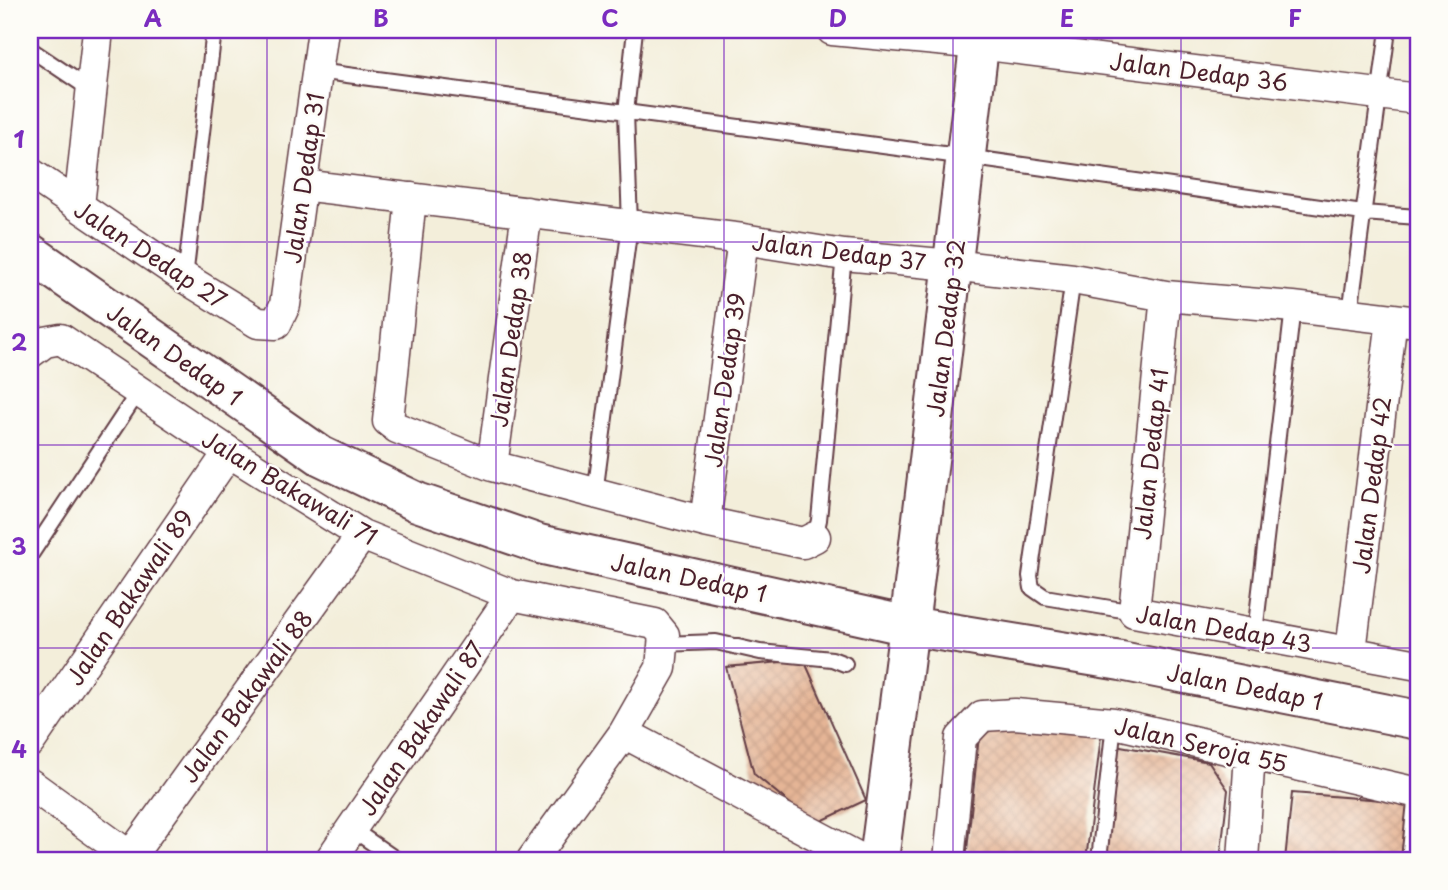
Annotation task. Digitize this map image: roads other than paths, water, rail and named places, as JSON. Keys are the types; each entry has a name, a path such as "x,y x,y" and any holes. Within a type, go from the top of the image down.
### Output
{"main road":[{"name":"Jalan Dedap 32","path":"879,860 980,37"},
{"name":"Jalan Dedap 1","path":"30,253 321,456 417,502 538,544 909,626 1121,661 1418,720"}],"street":[{"path":"79,206 98,30"},
{"name":"Jalan Dedap 31","path":"276,324 285,305 323,30"},
{"name":"Jalan Dedap 36","path":"832,30 980,37 1418,99"},
{"name":"Jalan Dedap 27","path":"30,173 185,278 258,323 276,324"},
{"name":"Jalan Dedap 37","path":"302,185 743,239 844,255 1073,279 1166,296 1405,320"},
{"path":"411,198 388,421 397,428 492,466 595,494 803,544 815,537"},
{"name":"Jalan Dedap 38","path":"492,466 527,212"},
{"name":"Jalan Dedap 39","path":"705,522 743,239"},
{"name":"Jalan Dedap 41","path":"1134,612 1166,296"},
{"name":"Jalan Dedap 42","path":"1351,651 1405,320"},
{"name":"Jalan Bakawali 71","path":"30,353 45,342 61,339 229,452 362,535 512,595 655,624 664,635 662,656"},
{"name":"Jalan Bakawali 89","path":"30,742 229,452"},
{"name":"Jalan Bakawali 88","path":"132,859 362,535"},
{"name":"Jalan Bakawali 87","path":"330,860 512,595"},
{"name":"Jalan Dedap 43","path":"1134,612 1255,632 1418,665"},
{"path":"544,856 624,733 662,656"},
{"name":"Jalan Seroja 55","path":"948,860 961,738 982,716 1015,714 1114,723 1417,792"},
{"path":"624,733 829,853 863,860"},
{"path":"1242,860 1250,754"},
{"path":"30,784 132,859"}],"lane":[{"path":"185,278 214,30"},
{"path":"595,494 630,225 626,112 635,30"},
{"path":"1350,313 1388,30"},
{"path":"30,49 91,90"},
{"path":"317,71 1363,213 1418,217"},
{"path":"815,537 820,520 844,255"},
{"name":"Jalan Dedap 43","path":"1073,279 1030,576 1032,588 1045,597 1134,612"},
{"path":"1255,632 1293,307"},
{"path":"30,556 139,391"},
{"path":"662,656 716,642 760,652 832,659 845,664"},
{"path":"1099,860 1114,723"},
{"path":"1409,860 1417,792"},
{"path":"352,829 397,860"}]}
